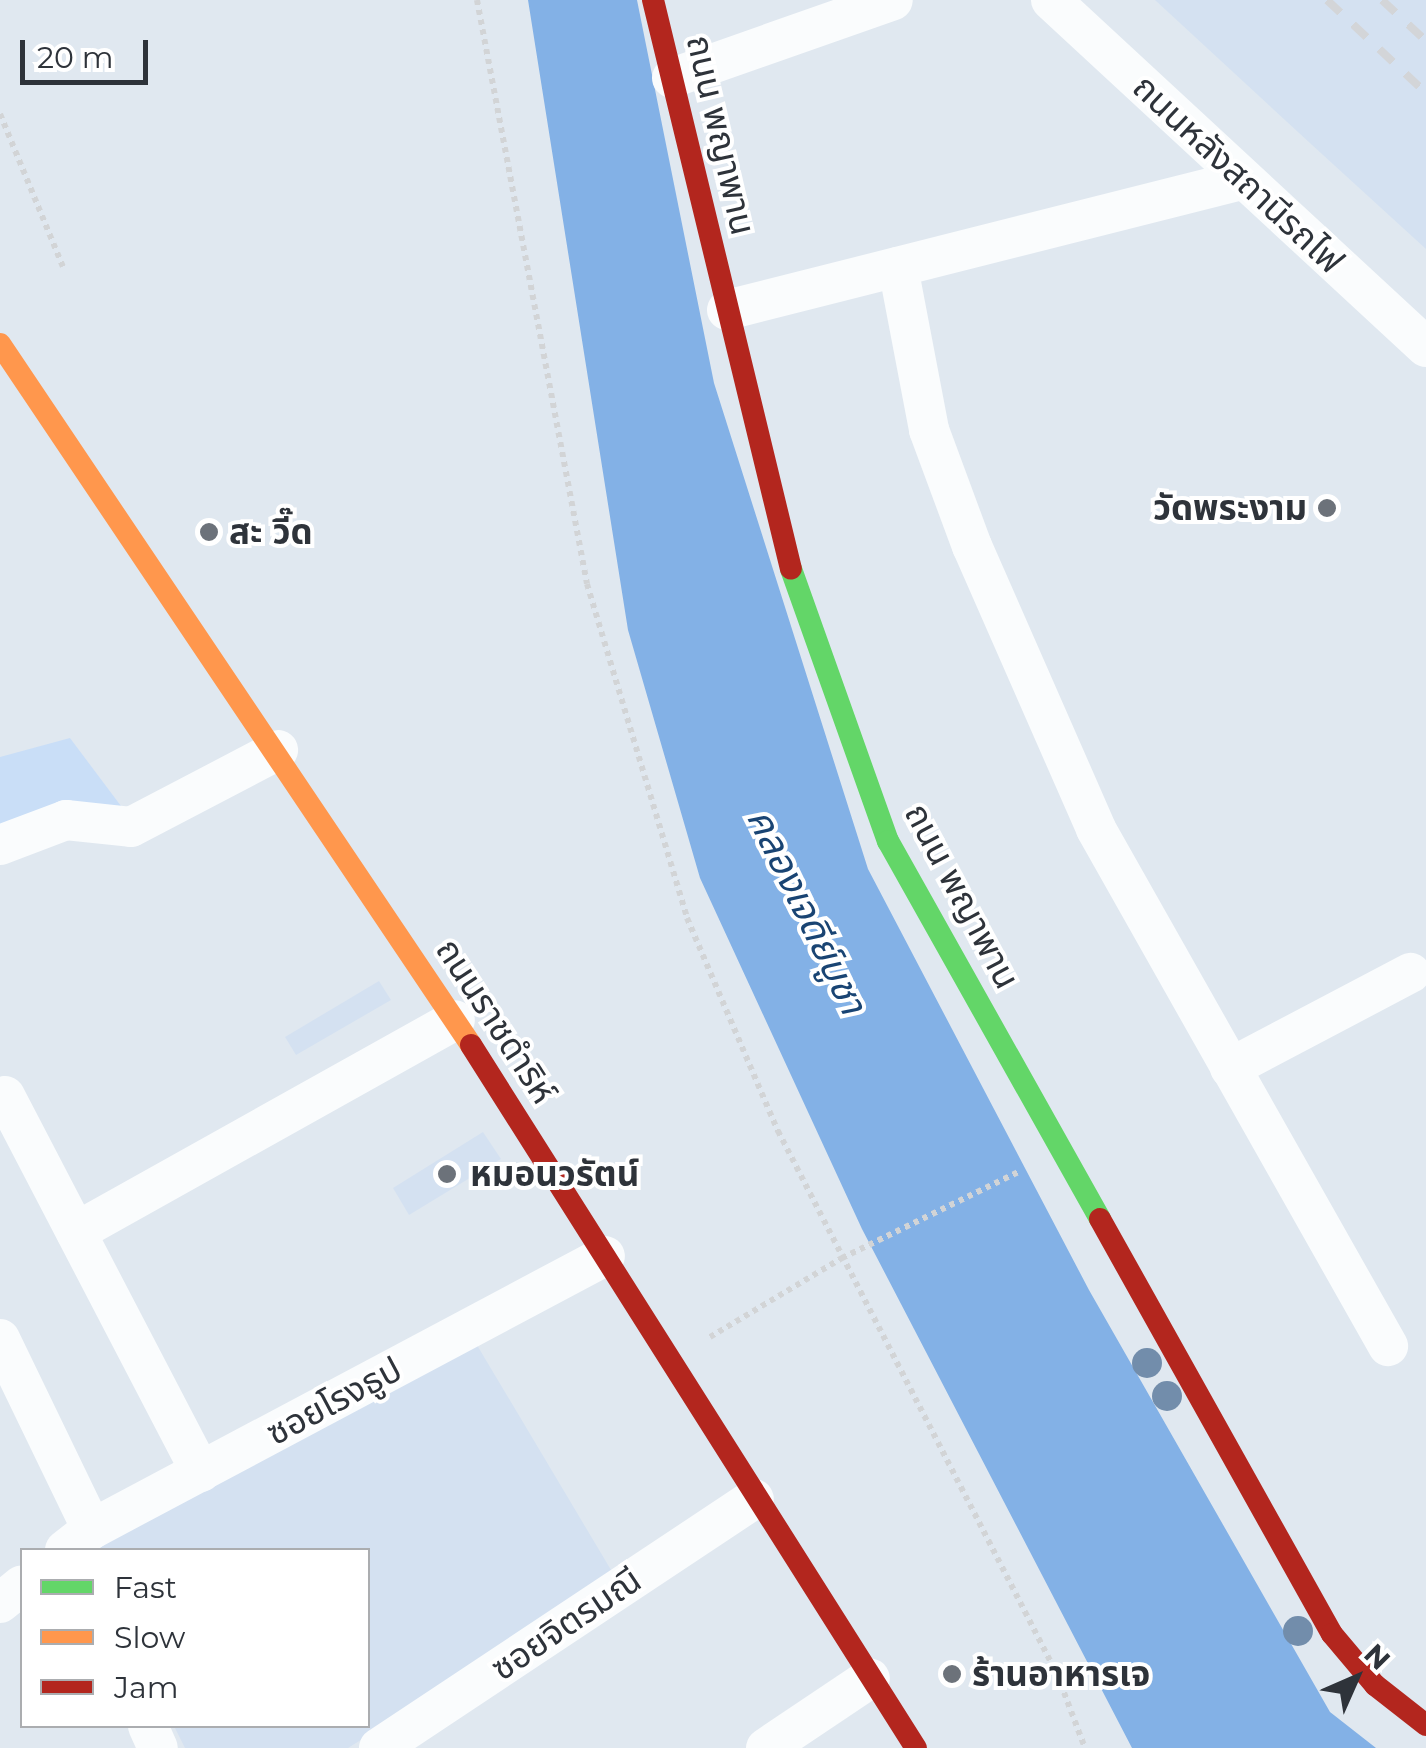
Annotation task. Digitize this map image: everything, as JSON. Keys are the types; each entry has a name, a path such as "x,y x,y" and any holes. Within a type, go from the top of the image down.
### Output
{"street":[{"name":"ถนน พญาพาน","path":"653,0 796,588 888,841 1332,1634 1375,1685 1426,1725"},
{"path":"672,78 893,0"},
{"name":"ถนนหลังสถานีรถไฟ","path":"1052,0 1241,180 1426,347"},
{"path":"727,310 1241,180"},
{"path":"898,267 929,430 972,546 1096,829 1388,1346"},
{"name":"ถนนราชดำริห์","path":"0,344 278,750 455,1020 754,1500 916,1748"},
{"path":"0,845 66,820 131,827 278,750"},
{"path":"1230,1068 1410,973"},
{"path":"76,1232 455,1020"},
{"path":"5,1096 201,1472"},
{"name":"ซอยโรงธูป","path":"76,1544 201,1472 605,1256"},
{"path":"0,1339 76,1544"},
{"name":"ซอยจิตรมณี","path":"379,1748 754,1500"},
{"path":"0,1604 20,1587"},
{"path":"766,1748 870,1678"}],"path":[{"path":"478,0 586,584 633,754 687,918 778,1131 1056,1674 1084,1748"},
{"path":"0,114 63,268"},
{"path":"670,1362 842,1258 1028,1167"}],"shaded area":[{"path":"1155,0 1426,0 1426,249 1311,144"},
{"path":"70,738 127,814 0,833 0,757"},
{"path":"379,981 391,1000 296,1055 285,1037"},
{"name":"หมอนวรัตน์","path":"483,1132 501,1159 409,1215 393,1188"},
{"path":"468,1330 617,1580 348,1748 185,1748 175,1728 370,1728 370,1548 100,1548 92,1529"}],"water":[{"name":"คลองเจดีย์บูชา","path":"528,0 637,0 714,383 868,869 1089,1290 1330,1712 1376,1748 1132,1748 862,1229 700,878 628,630"}],"railway":[{"path":"1327,0 1426,93"},
{"path":"1382,0 1426,41"}],"traffic: fast":[{"path":"791,569 888,841 1100,1219"}],"traffic: slow":[{"path":"0,344 471,1045"}],"traffic: jam":[{"path":"653,0 791,569"},
{"path":"471,1045 916,1748"},
{"path":"1100,1219 1332,1634 1375,1685 1426,1725"}],"place":[{"name":"วัดพระงาม","path":"1327,508"},
{"name":"สะ วี๊ด","path":"209,532"},
{"name":"หมอนวรัตน์","path":"447,1174"},
{"name":"ร้านอาหารเจ","path":"952,1674"}]}
